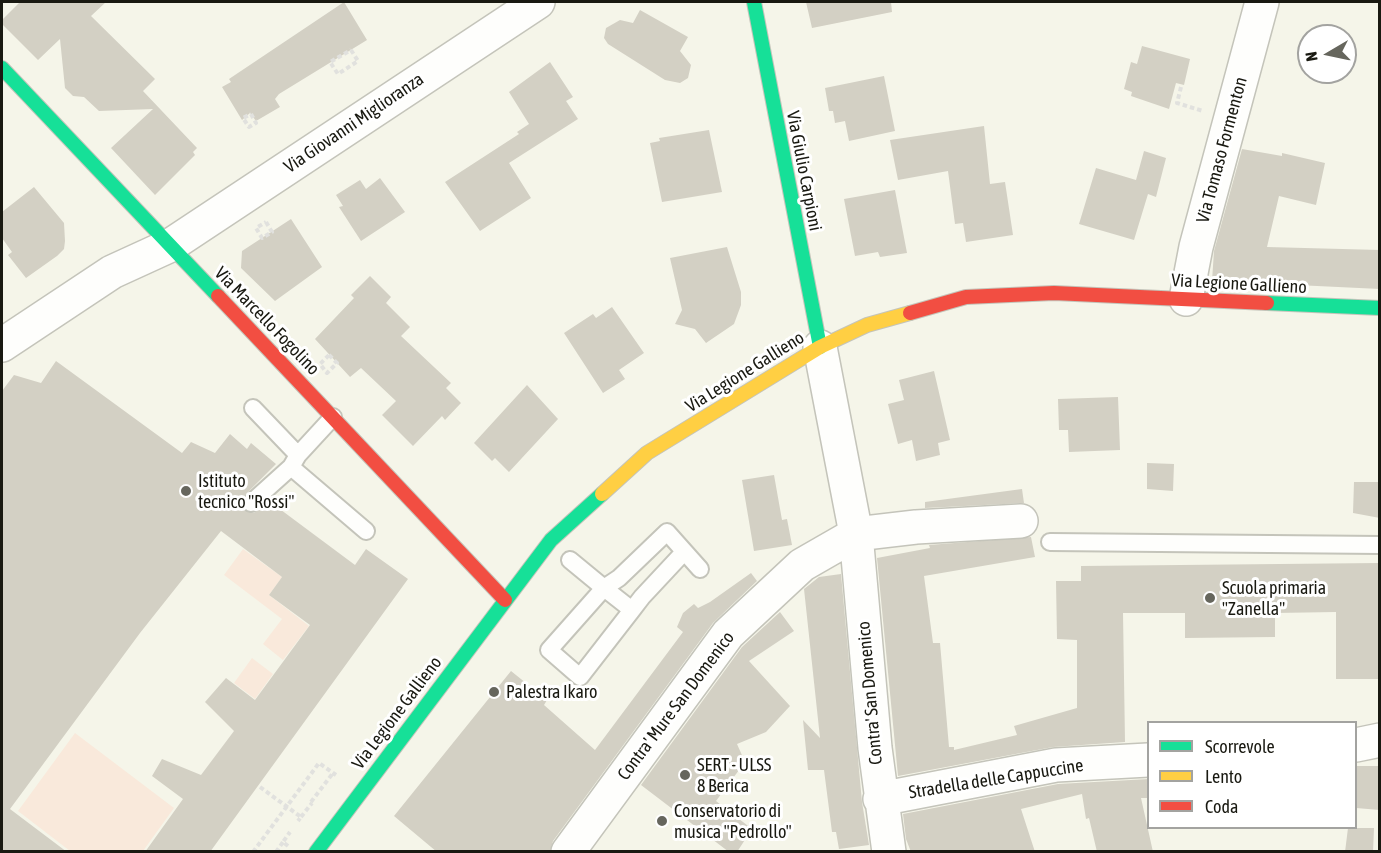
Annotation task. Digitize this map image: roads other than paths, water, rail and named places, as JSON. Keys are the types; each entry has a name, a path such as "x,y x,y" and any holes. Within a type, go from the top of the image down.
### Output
{"main road":[{"name":"Via Giulio Carpioni","path":"754,2 820,347"},
{"name":"Via Marcello Fogolino","path":"2,68 505,600"},
{"name":"Via Legione Gallieno","path":"316,852 551,540 647,453 820,347 867,325 966,297 1054,293 1380,309"}],"street":[{"name":"Via Giovanni Miglioranza","path":"2,345 112,272 171,245 538,2"},
{"name":"Via Tomaso Formenton","path":"1186,299 1196,248 1262,2"},
{"name":"Contra' San Domenico","path":"820,347 856,534 880,799 889,852"},
{"path":"856,534 916,527 1022,522"},
{"name":"Contra' Mure San Domenico","path":"568,852 728,634 802,566 856,534"},
{"path":"1357,745 1380,740"},
{"name":"Stradella delle Cappuccine","path":"880,799 1056,765 1147,760"}],"lane":[{"path":"253,408 294,460 366,531"},
{"path":"251,503 333,417"},
{"path":"684,552 669,566 632,610 580,678 549,650 604,588 620,578 667,532 700,569"},
{"path":"1050,542 1380,545"},
{"path":"570,560 632,610"}],"place":[{"name":"Istituto tecnico \"Rossi\"","path":"186,491"},
{"name":"Scuola primaria \"Zanella\"","path":"1210,598"},
{"name":"Palestra Ikaro","path":"494,692"},
{"name":"SERT - ULSS 8 Berica","path":"685,775"},
{"name":"Conservatorio di musica \"Pedrollo\"","path":"662,821"}]}
